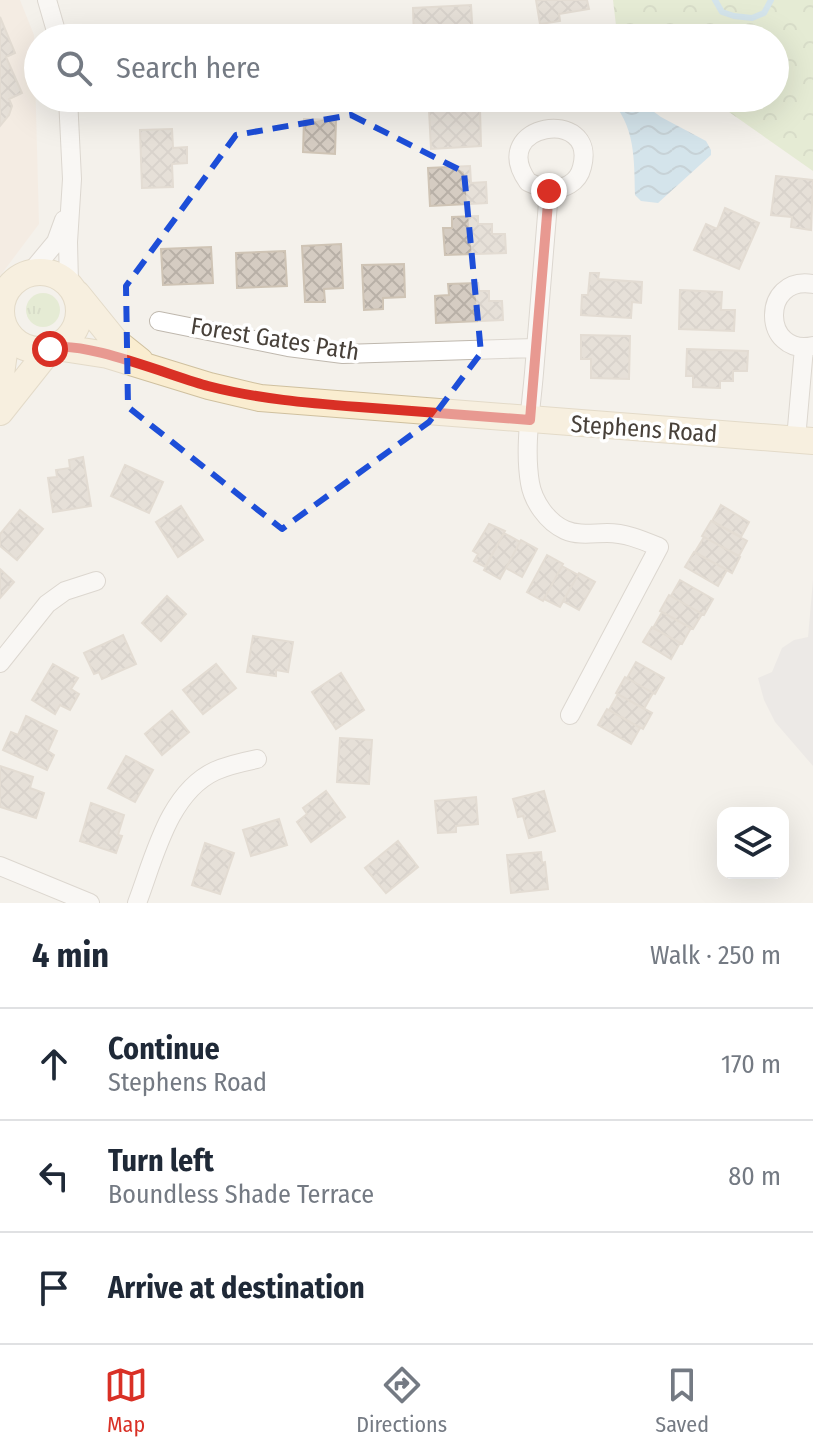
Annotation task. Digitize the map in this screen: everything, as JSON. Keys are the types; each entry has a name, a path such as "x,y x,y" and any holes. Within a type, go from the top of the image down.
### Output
{"street":[{"path":"47,0 54,24"},
{"path":"0,412 53,348 63,343 74,331 79,317 79,305 72,287 69,112"},
{"path":"549,191 530,420 530,486 537,504 565,530 588,535 609,533 636,537 659,547 570,715"},
{"path":"0,381 3,296 18,271 56,242 70,202"},
{"path":"18,271 45,271 58,275 72,287"},
{"path":"804,440 808,347 789,343 779,335 773,322 773,310 779,296 787,288 796,284 813,284"},
{"name":"Stephens Road","path":"72,287 115,341 144,365"},
{"path":"2,316 13,340 27,348 53,348"},
{"name":"Forest Gates Path","path":"159,321 288,347 343,354 536,348"},
{"name":"Stephens Road","path":"53,348 75,348 260,398 804,440"},
{"path":"0,663 47,604 65,591 96,581"},
{"path":"137,903 167,825 180,801 212,772 257,759"},
{"path":"0,866 90,903"}],"highlighted area":[{"path":"351,115 464,172 481,353 429,422 282,529 128,407 126,286 236,135"}],"shaded area":[{"path":"0,0 20,0 30,24 24,24 24,112 36,112 39,224 0,276"},
{"path":"813,580 813,766 775,722 758,678 772,672 782,648 794,640 808,637"}],"green space":[{"path":"613,0 813,0 813,171 729,112 789,112 789,24 616,24"},
{"path":"43,293 55,298 60,310 55,322 43,327 31,322 26,310 31,298"}],"water":[{"path":"620,112 654,112 706,141 711,155 658,203 641,201 635,195 632,143"}],"building":[{"path":"536,0 587,0 589,9 559,14 560,21 540,24"},
{"path":"471,5 472,24 414,24 413,8"},
{"path":"0,17 15,53 6,57 22,93 9,99 12,106 9,115 0,126"},
{"path":"429,112 480,112 481,146 431,149"},
{"path":"304,119 336,120 335,154 303,152"},
{"path":"172,129 173,148 187,147 187,163 172,164 173,187 142,188 140,130"},
{"path":"470,166 471,183 486,182 487,203 430,206 428,168"},
{"path":"776,176 813,180 811,230 791,227 792,217 771,215"},
{"path":"725,208 759,223 739,269 694,250 706,224 717,229"},
{"path":"478,216 478,224 492,224 492,234 505,234 506,253 445,255 443,228 452,228 452,217"},
{"path":"341,244 343,288 324,289 325,302 305,302 302,246"},
{"path":"211,247 213,283 163,285 161,249"},
{"path":"285,251 287,286 237,288 236,253"},
{"path":"404,264 405,297 383,298 383,309 364,310 362,265"},
{"path":"590,273 599,273 598,279 642,282 641,303 632,302 631,318 581,315 582,295 588,295"},
{"path":"478,283 479,291 489,291 489,301 502,301 503,320 436,323 435,296 449,295 448,284"},
{"path":"680,290 722,292 721,310 735,310 734,331 679,329"},
{"path":"581,335 630,336 629,379 591,378 591,359 581,359"},
{"path":"687,349 748,351 747,371 733,371 733,381 720,381 720,388 693,387 693,376 686,376"},
{"path":"83,457 91,506 53,512 48,478 57,477 56,470 70,468 69,460"},
{"path":"125,465 163,482 149,513 111,496"},
{"path":"721,505 749,522 741,537 712,521"},
{"path":"181,506 203,540 178,557 156,522"},
{"path":"20,510 43,529 17,560 0,546 0,534"},
{"path":"711,521 747,541 739,556 702,536"},
{"path":"489,524 505,531 485,567 474,561 478,554 473,551"},
{"path":"504,533 520,542 500,579 484,570"},
{"path":"704,537 740,557 732,573 695,552"},
{"path":"521,540 537,549 522,577 506,568"},
{"path":"694,552 727,570 718,586 685,567"},
{"path":"547,555 563,564 543,601 527,592"},
{"path":"562,566 578,575 560,607 544,599"},
{"path":"0,569 14,582 0,598"},
{"path":"579,573 595,582 579,610 563,601"},
{"path":"680,580 713,599 704,615 671,596"},
{"path":"669,595 702,614 693,629 660,611"},
{"path":"167,596 186,614 161,641 142,623"},
{"path":"662,612 691,628 682,644 653,628"},
{"path":"652,627 680,643 671,659 643,642"},
{"path":"123,635 136,664 102,679 99,672 94,674 84,653"},
{"path":"253,636 293,642 288,672 276,670 276,676 247,672"},
{"path":"636,662 664,678 655,694 627,678"},
{"path":"53,664 78,678 71,689 79,694 70,710 60,705 55,714 32,700"},
{"path":"216,664 236,688 203,714 183,690"},
{"path":"341,673 364,710 336,729 312,692"},
{"path":"625,677 653,693 644,709 616,693"},
{"path":"618,694 652,713 643,729 609,710"},
{"path":"607,709 640,728 631,744 598,725"},
{"path":"172,711 189,732 162,755 145,734"},
{"path":"26,716 57,731 48,751 54,755 47,770 3,750 11,732 18,735"},
{"path":"340,738 372,740 369,784 337,782"},
{"path":"126,756 153,770 135,802 108,788"},
{"path":"0,766 33,777 30,788 44,793 36,818 0,807"},
{"path":"326,791 345,817 311,842 297,822 307,814 303,808"},
{"path":"544,791 555,831 529,838 523,816 518,817 513,799"},
{"path":"476,797 478,824 456,826 456,832 438,833 435,801"},
{"path":"91,803 124,815 116,853 80,841"},
{"path":"279,819 287,845 251,856 243,830"},
{"path":"398,841 418,867 386,893 365,868"},
{"path":"205,843 234,853 220,894 192,885"},
{"path":"541,852 548,889 511,893 507,855"}],"waterway":[{"path":"715,0 722,12 752,18 764,13 771,0"}],"route":[{"path":"50,349 75,348 108,355 260,398 530,420 549,191"}]}
